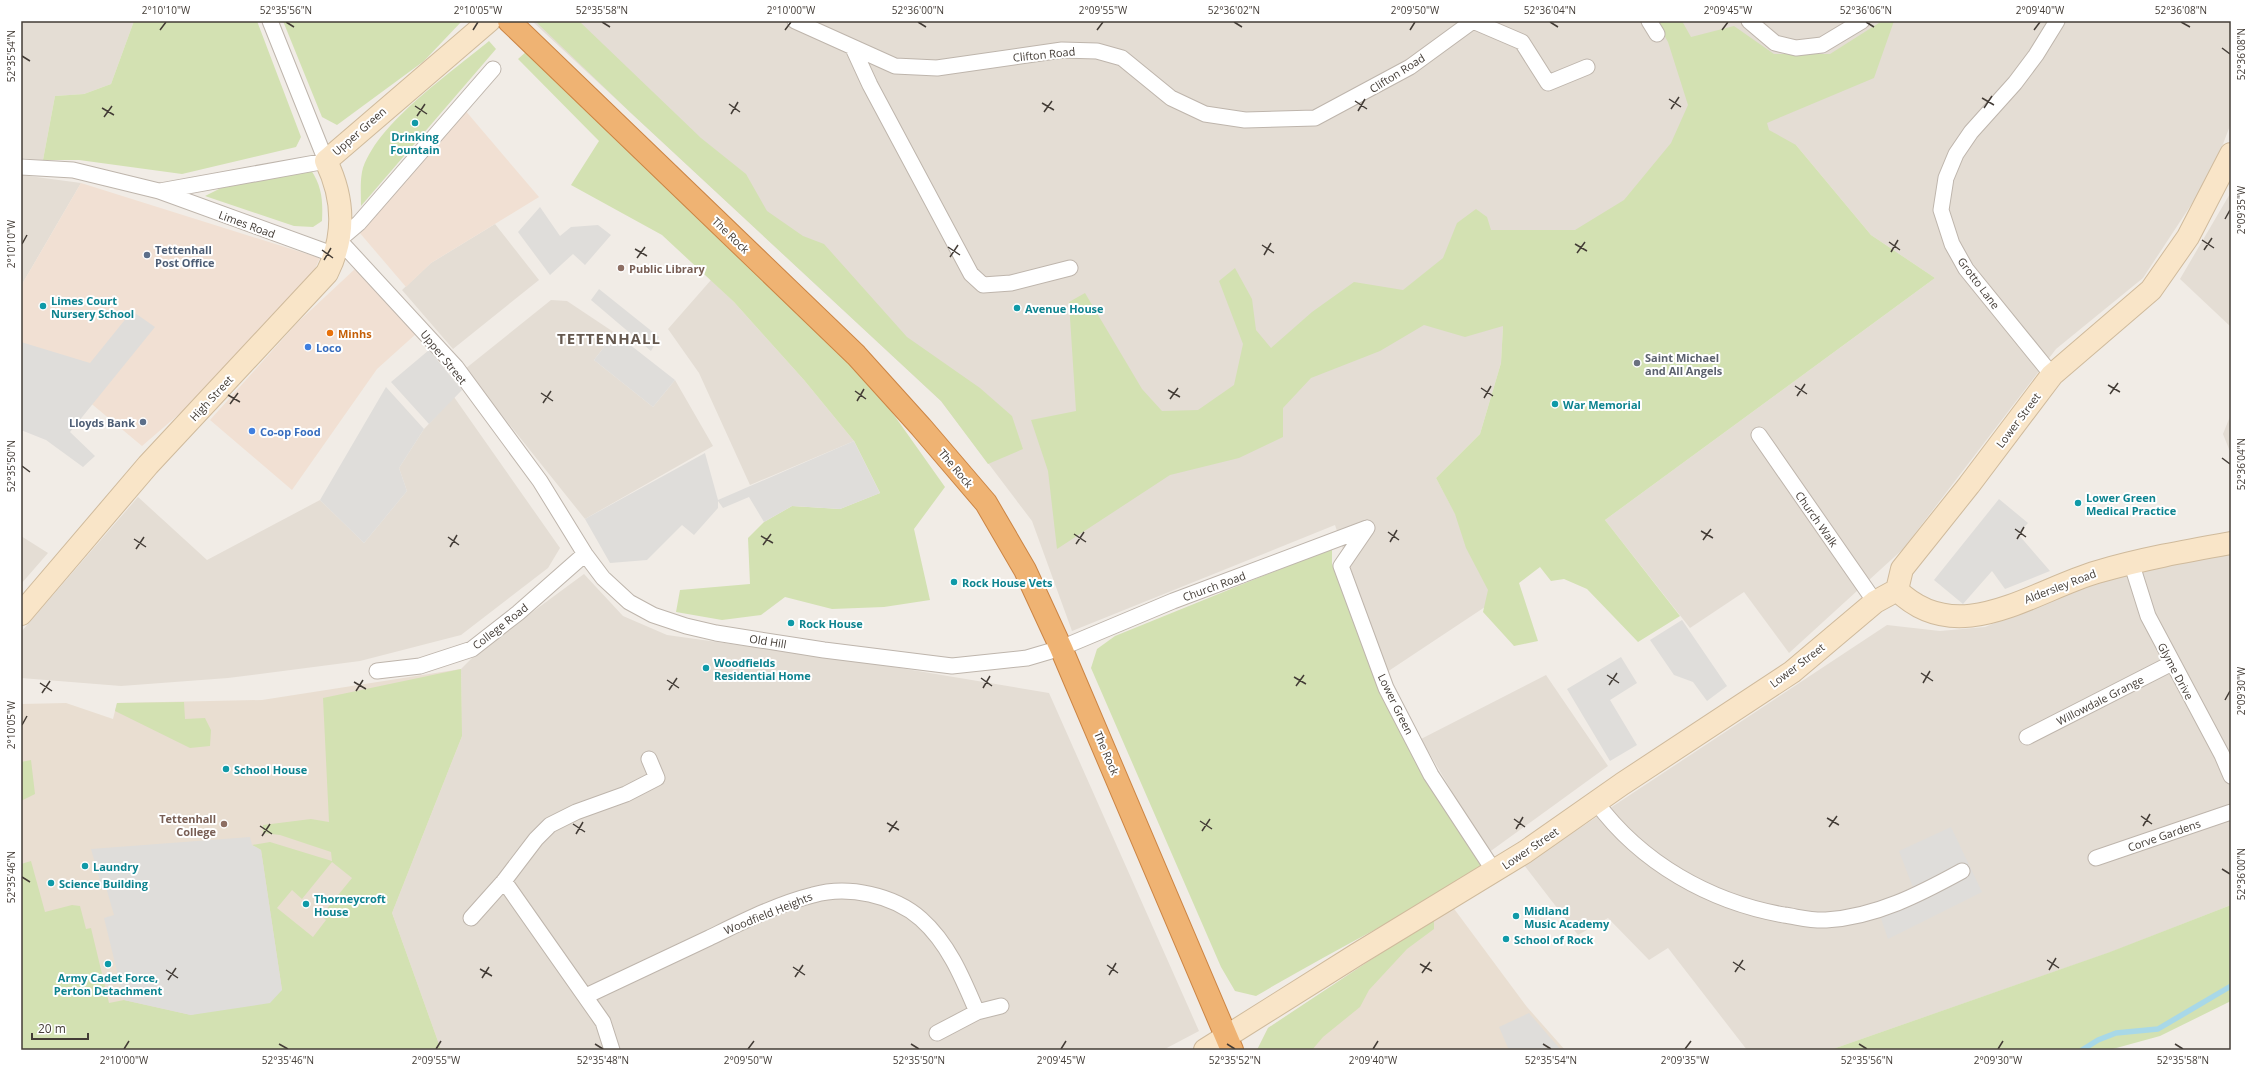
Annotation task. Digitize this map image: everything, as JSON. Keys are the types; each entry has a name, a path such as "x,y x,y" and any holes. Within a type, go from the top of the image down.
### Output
{"highway":[{"name":"The Rock","path":"509,21 825,324 921,426 986,503 1025,570 1061,648 1229,1043"}],"street":[{"name":"Upper Green","path":"270,21 326,161 489,21"},
{"name":"Clifton Road","path":"795,21 895,66 937,68 1062,50 1097,51 1122,58 1172,98 1205,114 1245,120 1315,118 1410,67 1473,21"},
{"path":"1473,21 1522,42 1548,83 1586,67"},
{"path":"1649,21 1657,34"},
{"path":"1749,21 1775,43 1796,48 1822,46 1862,21"},
{"name":"Grotto Lane","path":"2052,375 1966,269 1952,244 1941,210 1946,178 1956,154 1971,132 2023,72 2057,21"},
{"path":"853,48 870,85 971,274 983,285 1011,283 1070,268"},
{"path":"337,247 359,224 493,69"},
{"name":"Lower Street","path":"1205,1050 1229,1043 1356,955 1494,871 1792,672 1875,602 1897,590 1902,569 1969,485 2052,375 2151,290 2188,236 2231,154"},
{"name":"Limes Road","path":"159,192 326,161"},
{"name":"High Street","path":"21,614 148,465 327,273 337,247 339,198 335,181 326,161"},
{"name":"Limes Road","path":"21,167 73,170 159,192 337,247"},
{"name":"Upper Street","path":"337,247 456,367 540,481"},
{"name":"Church Walk","path":"1759,435 1875,602"},
{"name":"Old Hill","path":"540,481 585,554 603,578 629,602 653,615 686,626 716,633 824,650 952,666 1027,658 1061,648"},
{"name":"Church Road","path":"1061,648 1173,600 1368,528"},
{"name":"Lower Green","path":"1368,528 1341,566 1386,688 1431,775 1494,871"},
{"name":"Aldersley Road","path":"1897,590 1910,604 1925,611 1948,617 1972,616 2001,609 2085,575 2131,562 2231,543"},
{"name":"College Road","path":"377,672 420,666 472,649 518,613 585,554"},
{"name":"Glyme Drive","path":"2131,562 2148,616 2222,755 2231,776"},
{"name":"Willowdale Grange","path":"2028,737 2172,663"},
{"path":"471,918 504,881 536,839 550,826 576,812 626,794 657,778 649,759"},
{"path":"1596,802 1608,818 1626,836 1670,872 1724,900 1773,913 1826,920 1874,912 1914,897 1962,871"},
{"name":"Corve Gardens","path":"2096,858 2231,812"},
{"path":"504,881 603,1022 612,1050"},
{"name":"Woodfield Heights","path":"586,996 746,920 813,894 850,891 875,895 902,907 921,919 940,940 960,972 977,1012"},
{"path":"937,1033 977,1012 1001,1006"}],"shaded area":[{"path":"21,21 134,21 111,84 84,94 55,96 43,160 21,158"},
{"path":"532,21 2231,21 2231,123 2212,173 2143,278 2056,349 1903,549 1789,653 1744,592 1690,628 1605,520 1935,278 1871,235 1796,145 1503,326 1501,363 1480,434 1436,478 1500,597 1384,674 1335,525 1072,631 1032,521 941,401"},
{"path":"464,109 539,197 431,263 406,287 359,232"},
{"path":"21,175 81,183 21,286"},
{"path":"81,183 320,258 312,275 193,402 142,446 75,390 21,351 21,286"},
{"path":"2231,192 2231,327 2180,279"},
{"path":"540,207 560,236 571,227 598,225 611,235 585,265 573,254 550,275 518,232"},
{"path":"495,224 539,280 453,349 402,290 431,263"},
{"path":"356,268 417,333 377,369 292,490 210,420 297,323"},
{"path":"711,280 734,302 804,380 854,441 750,485 699,373 668,329"},
{"path":"599,289 659,337 651,351 591,300"},
{"path":"551,300 567,301 615,333 594,360 653,407 675,380 713,446 585,519 465,369"},
{"path":"132,311 155,327 70,432 95,456 83,467 46,440 21,430 21,342 90,363"},
{"path":"615,333 675,380 653,407 594,360"},
{"path":"429,350 462,390 429,424 391,382"},
{"path":"386,387 424,429 399,468 407,491 364,543 320,500"},
{"path":"454,397 560,548 548,568 461,635 360,661 228,678 121,686 21,678 21,632 138,497 207,560 320,500 364,543 407,491 399,468 424,429"},
{"path":"2231,414 2231,454 2223,434"},
{"path":"854,441 880,493 840,509 792,506 764,522 749,497 723,508 718,501 718,508 694,535 682,525 647,560 610,563 585,519 705,453 718,500"},
{"path":"1999,499 2028,523 2018,534 2050,571 2005,589 1992,571 1963,604 1934,580"},
{"path":"21,536 48,553 21,584"},
{"path":"2231,552 2231,905 2111,952 1830,1050 1747,1050 1668,948 1649,960 1608,918 1578,935 1524,865 1887,625 1940,631 1985,627 2101,580"},
{"path":"584,574 623,616 667,635 882,665 1049,693 1199,1031 1163,1050 441,1050 392,913 462,736 461,669 478,652"},
{"path":"1682,620 1727,686 1707,701 1693,682 1674,675 1650,640"},
{"path":"1621,657 1637,683 1610,700 1637,745 1610,761 1567,689"},
{"name":"Tettenhall College","path":"461,669 462,736 392,913 441,1050 21,1050 21,704 66,703 113,719 117,703 262,700"},
{"path":"1546,675 1608,766 1488,853 1421,739"},
{"path":"1951,827 1982,892 1888,939 1877,907 1915,893 1899,851"},
{"path":"250,837 252,845 261,850 282,990 270,1003 191,1015 124,1000 104,918 114,915 105,884 101,884 91,849"},
{"path":"1452,906 1527,1007 1565,1050 1257,1050 1268,1028"},
{"path":"1529,1013 1561,1050 1509,1050 1499,1027"}],"green space":[{"path":"134,21 257,21 301,137 296,147 182,174 79,160 43,160 55,96 84,94 111,84"},
{"path":"283,21 462,21 424,61 337,125 322,117"},
{"path":"535,21 579,21 701,138 746,174 767,211 803,236 824,244 907,337 980,388 1012,416 1023,449 988,464 941,401 631,113"},
{"path":"1656,21 1682,21 1691,37 1734,26 1774,54 1830,54 1882,21 1894,21 1874,78 1767,123 1769,130 1796,145 1871,235 1935,278 1605,520 1680,616 1638,642 1587,589 1564,579 1551,581 1540,567 1519,583 1538,641 1514,646 1483,612 1488,590 1466,548 1455,514 1436,478 1480,434 1501,363 1503,326 1465,337 1424,325 1380,351 1311,378 1283,408 1283,437 1239,458 1170,475 1057,549 1048,471 1031,420 1076,411 1069,302 1085,293 1142,389 1162,411 1198,410 1234,385 1243,344 1219,281 1235,268 1252,299 1256,330 1271,348 1312,312 1354,282 1403,290 1443,258 1457,223 1476,209 1487,217 1491,230 1575,230 1624,200 1671,143 1688,105 1668,42"},
{"path":"489,41 496,49 361,206 362,172 369,154 382,136 416,100"},
{"path":"528,50 826,338 884,401 945,487 914,529 930,600 884,607 832,609 785,597 761,615 722,620 676,612 680,590 750,584 748,538 764,522 792,506 840,509 880,493 854,441 804,380 734,302 662,235 571,185 599,141 518,59"},
{"path":"311,170 320,188 322,207 322,221 313,227 294,226 205,196 231,183"},
{"path":"1332,548 1332,564 1384,694 1487,866 1256,996 1235,991 1221,967 1091,668 1097,649 1115,636"},
{"path":"461,669 462,736 392,913 441,1050 21,1050 21,864 31,861 45,912 72,905 80,906 86,929 91,928 109,1003 124,1000 191,1015 282,990 261,850 252,845 270,842 332,861 331,852 280,835 263,833 263,825 311,819 329,822 323,698","holes":["332,862 352,878 321,916 326,920 313,937 277,908 292,890 302,899"]},
{"path":"184,702 185,719 205,718 211,730 210,746 190,748 115,711 117,703"},
{"path":"31,760 35,794 21,801 21,762"},
{"path":"2231,905 2231,1001 2160,1036 2109,1050 1830,1050 2110,952"},
{"path":"1434,918 1434,929 1407,949 1369,990 1360,1007 1323,1037 1312,1050 1257,1050 1268,1028"}],"waterway":[{"path":"2082,1050 2098,1040 2116,1033 2158,1029 2231,986"}],"place":[{"name":"Drinking Fountain","path":"415,123"},
{"name":"Tettenhall Post Office","path":"147,255"},
{"name":"Public Library","path":"621,268"},
{"name":"Limes Court Nursery School","path":"43,306"},
{"name":"Avenue House","path":"1017,308"},
{"name":"Minhs","path":"330,333"},
{"name":"Loco","path":"308,347"},
{"name":"Saint Michael and All Angels","path":"1637,363"},
{"name":"War Memorial","path":"1555,404"},
{"name":"Lloyds Bank","path":"143,422"},
{"name":"Co-op Food","path":"252,431"},
{"name":"Lower Green Medical Practice","path":"2078,503"},
{"name":"Rock House Vets","path":"954,582"},
{"name":"Rock House","path":"791,623"},
{"name":"Woodfields Residential Home","path":"706,668"},
{"name":"School House","path":"226,769"},
{"name":"Tettenhall College","path":"224,824"},
{"name":"Laundry","path":"85,866"},
{"name":"Science Building","path":"51,883"},
{"name":"Thorneycroft House","path":"306,904"},
{"name":"Midland Music Academy","path":"1516,916"},
{"name":"School of Rock","path":"1506,939"},
{"name":"Army Cadet Force, Perton Detachment","path":"108,964"}],"district":[{"name":"TETTENHALL","path":"609,338"}]}
